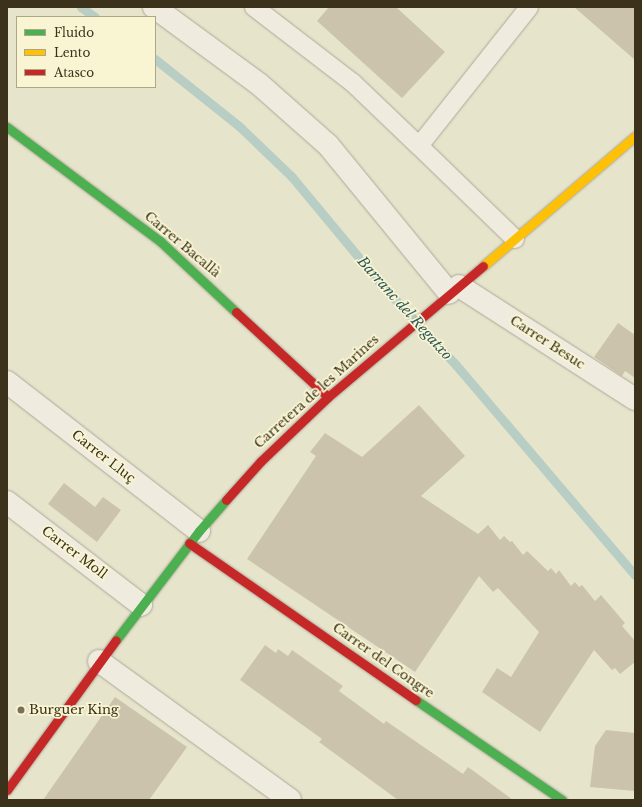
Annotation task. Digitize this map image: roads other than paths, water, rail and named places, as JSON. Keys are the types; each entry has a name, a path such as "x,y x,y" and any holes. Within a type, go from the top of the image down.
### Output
{"main road":[{"name":"Carrer Bacallà","path":"7,127 160,241 328,397"},
{"name":"Carretera de les Marines","path":"7,790 141,605 194,537 261,461 328,397 635,136"},
{"name":"Carrer del Congre","path":"194,537 562,800"}],"street":[{"name":"Carrer Besuc","path":"154,7 259,84 328,145 448,295 635,399"},
{"name":"Carrer Lluç","path":"7,382 194,537"},
{"name":"Carrer Moll","path":"7,502 141,605"},
{"path":"99,661 290,800"}],"lane":[{"path":"254,7 353,83 515,239"},
{"path":"419,146 530,7"}],"waterway":[{"name":"Barranc del Regatxo","path":"81,7 94,16"},
{"name":"Barranc del Regatxo","path":"156,60 239,126 292,177 380,283 456,365 635,575"}],"place":[{"name":"Burguer King","path":"21,710"}]}
